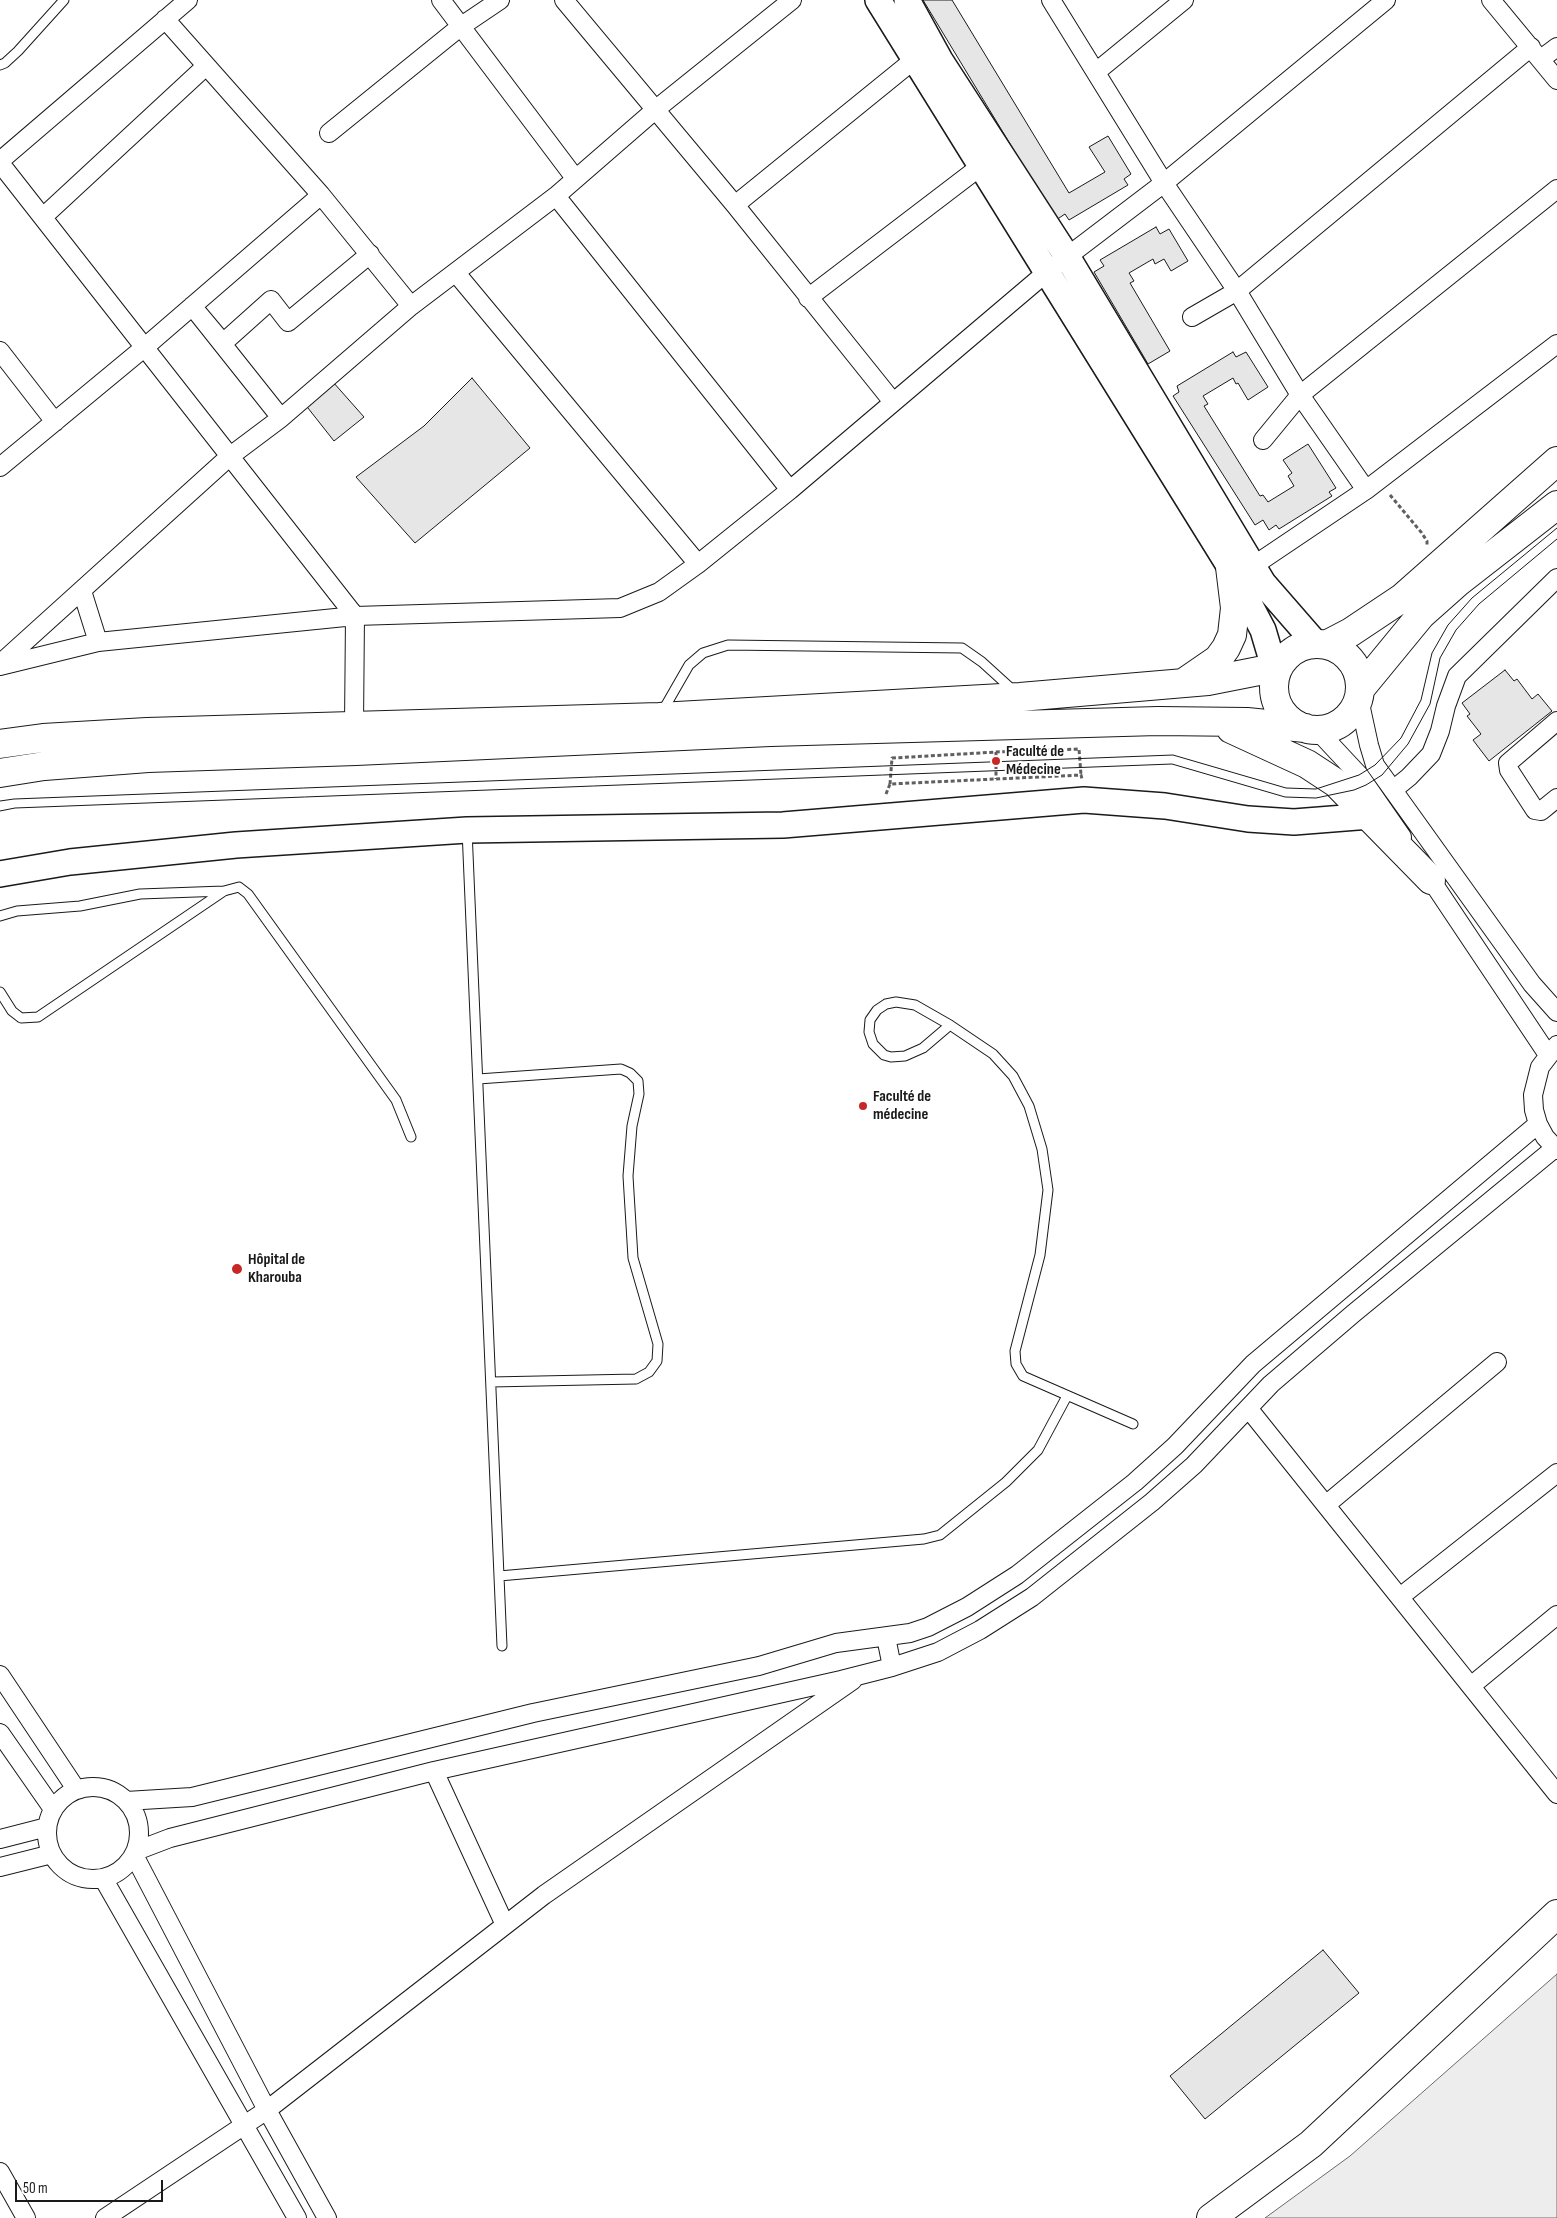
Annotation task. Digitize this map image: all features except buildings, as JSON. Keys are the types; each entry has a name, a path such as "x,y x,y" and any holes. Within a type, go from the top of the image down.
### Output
{"main road":[{"path":"1321,645 1351,632 1402,598 1557,461"},
{"path":"0,773 44,766 148,758 770,732 1140,722 1247,722 1311,729 1339,725 1354,709 1360,693 1421,615 1457,583 1557,505"},
{"path":"1182,683 1218,659 1226,648 1235,622 1241,566"},
{"path":"1311,729 1290,720 1279,706 1275,695 1275,673 1294,651 1304,646 1321,645 1337,648 1350,660 1359,676 1360,693"},
{"path":"0,744 43,738 147,732 660,717 1020,697 1208,681 1275,673"},
{"path":"1213,722 1254,738 1307,764 1336,783 1431,880"},
{"path":"1211,2218 1311,2144 1557,1914"}],"street":[{"path":"188,0 0,162 355,616 354,725"},
{"path":"441,0 575,178"},
{"path":"329,133 460,27 500,0"},
{"path":"564,0 735,205 893,402"},
{"path":"0,665 229,457 281,418 411,306 556,196 655,110 792,0"},
{"path":"878,0 1047,272 1241,566 1321,645"},
{"path":"907,0 940,60 1068,258 1241,566 1268,646 1275,673"},
{"path":"1051,0 1164,183 1237,291 1300,394 1366,490"},
{"path":"1096,72 1184,0"},
{"path":"0,665 98,642 355,616 620,608 660,592 790,490 1047,272 1068,258 1164,183 1386,0"},
{"path":"1491,0 1557,80"},
{"path":"165,19 321,195 411,306"},
{"path":"1192,318 1237,291 1536,53 1557,47"},
{"path":"735,205 915,59"},
{"path":"42,217 206,66"},
{"path":"808,298 981,166"},
{"path":"1263,440 1300,394 1557,189"},
{"path":"0,467 145,347 321,195"},
{"path":"556,196 790,490"},
{"path":"192,306 223,343 271,300 288,322 370,254"},
{"path":"456,273 698,564"},
{"path":"192,306 281,418"},
{"path":"1241,566 1366,490 1557,344"},
{"path":"0,351 55,422"},
{"path":"1393,790 1409,777 1431,754 1457,676 1557,578"},
{"path":"82,591 98,642"},
{"path":"1360,693 1368,745 1375,765 1532,984 1557,1012"},
{"path":"1557,722 1508,763 1509,770 1535,810 1541,811 1557,798"},
{"path":"135,1853 170,1838 434,1771 892,1667 938,1652 980,1630 1032,1597 1152,1502 1194,1465 1271,1384 1354,1313 1556,1149 1538,1124 1534,1110 1533,1095 1540,1067 1552,1050 1359,776 1311,729"},
{"path":"0,874 70,862 236,845 467,830 783,825 1084,800 1166,806 1248,819 1294,822 1370,816"},
{"path":"126,1801 192,1797 533,1714 759,1666 836,1643 910,1633 928,1627 967,1607 1017,1576 1135,1482 1175,1446 1253,1364 1538,1124"},
{"path":"1327,1504 1497,1362"},
{"path":"1248,1408 1327,1504 1557,1794"},
{"path":"1400,1597 1557,1473"},
{"path":"1471,1686 1557,1615"},
{"path":"886,1637 892,1667"},
{"path":"105,2218 244,2127 544,1894 862,1674"},
{"path":"0,1675 76,1789"},
{"path":"0,1733 53,1809"},
{"path":"434,1771 505,1925"},
{"path":"92,1786 107,1788 126,1801 132,1807 138,1821 140,1836 135,1853 128,1864 117,1873 103,1878 88,1879 73,1875 61,1866 52,1854 47,1839 47,1827 53,1809 63,1797 76,1789 92,1786"},
{"path":"0,1839 47,1827"},
{"path":"135,1853 267,2110 327,2218"},
{"path":"0,1867 52,1854"},
{"path":"103,1878 297,2218"},
{"path":"0,2172 26,2218"}],"lane":[{"path":"0,65 18,51 64,0"},
{"path":"660,717 689,665 703,653 728,645 962,648 982,662 1020,697"},
{"path":"467,830 502,1646"},
{"path":"0,916 17,911 80,906 140,894 224,891 239,887 248,894 396,1100 411,1137"},
{"path":"0,992 12,1011 21,1018 38,1017 224,891"},
{"path":"950,1025 923,1048 898,1057 884,1055 873,1044 869,1032 870,1020 877,1010 886,1004 896,1002 915,1005 950,1025 994,1054 1013,1076 1029,1106 1042,1149 1048,1190 1040,1255 1015,1351 1016,1364 1023,1376 1133,1424"},
{"path":"478,1079 621,1069 630,1072 638,1081 640,1094 632,1126 628,1176 632,1258 658,1344 657,1361 649,1372 636,1379 491,1382"},
{"path":"499,1576 924,1539 940,1534 1006,1482 1038,1450 1067,1396"}],"path":[{"path":"1394,501 1421,532"},
{"path":"875,817 890,784 892,758 1079,749 1081,775"},
{"path":"890,784 996,779 996,752"}],"shaded area":[{"path":"1557,1974 1557,2218 1265,2218 1350,2156"}],"tram line":[{"path":"0,801 1173,755 1286,788 1316,789 1359,775 1375,765 1401,738 1421,700 1432,653 1448,625 1472,598 1557,528"},
{"path":"0,811 15,808 1172,764 1285,797 1316,798 1354,790 1382,775 1408,744 1430,704 1440,658 1456,630 1479,604 1557,539"}],"place":[{"name":"Faculté de Médecine","path":"996,761"},
{"name":"Faculté de médecine","path":"863,1106"},
{"name":"Hôpital de Kharouba","path":"237,1269"}]}
